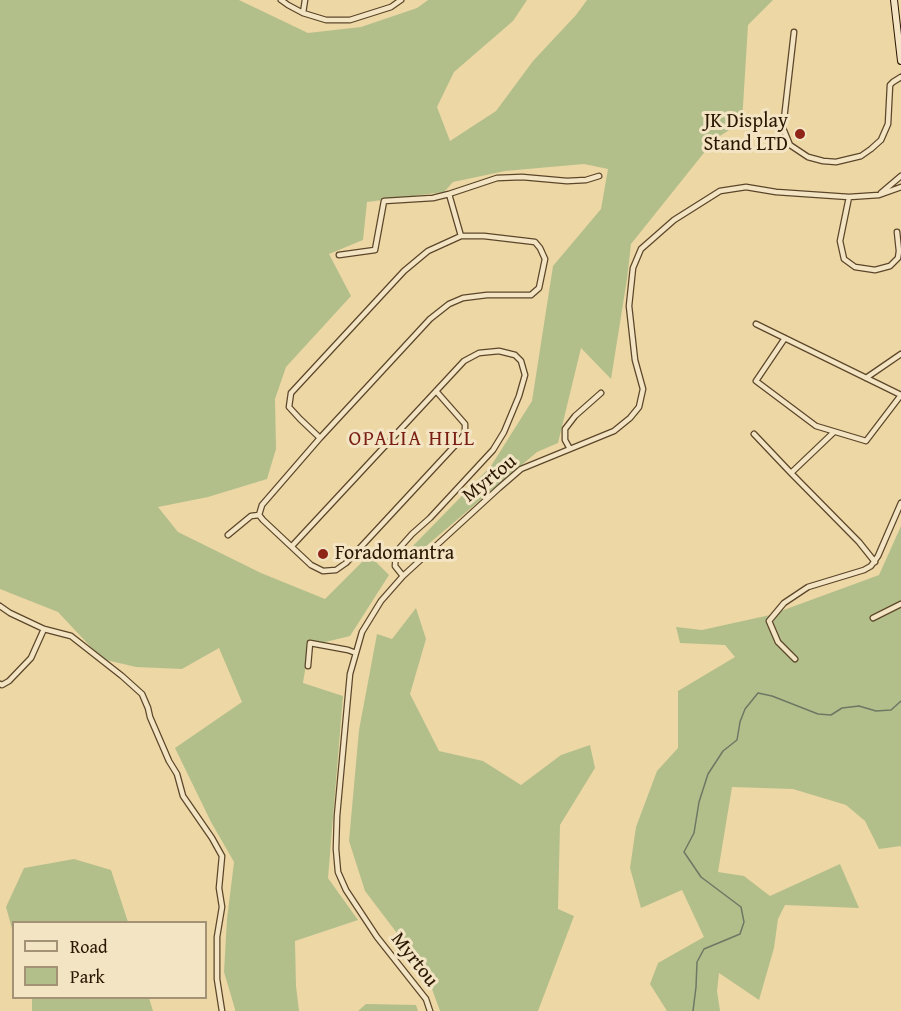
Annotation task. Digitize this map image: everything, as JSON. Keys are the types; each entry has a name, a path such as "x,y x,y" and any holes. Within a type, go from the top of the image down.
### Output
{"street":[{"path":"281,0 303,13 326,20 350,20 391,7 401,0"},
{"path":"303,13 305,0"},
{"path":"894,0 901,61"},
{"path":"794,32 783,128 790,145 808,157 836,162 861,156 871,149 880,140 888,124 890,85 901,77"},
{"path":"339,255 375,250 384,201 416,200 449,194 497,178 522,177 576,181 599,176"},
{"path":"879,195 901,176"},
{"name":"Myrtou","path":"430,1011 426,999 377,937 352,900 338,872 337,816 350,674 362,632 381,601 403,576 521,469 614,431 639,407 643,389 635,360 629,306 633,268 641,249 674,220 720,191 746,187 849,198 879,195 901,187"},
{"path":"449,194 461,236"},
{"path":"849,198 840,241 844,259 855,267 875,270 890,266 898,258 897,232"},
{"path":"259,515 262,505 320,438 430,319 449,304 463,298 487,295 531,295 539,288 545,259 535,242 484,236 461,236 428,251 404,271 291,393 290,407 320,438"},
{"path":"756,324 785,338 901,395 866,441 816,426 756,381 785,338"},
{"path":"292,546 464,361 479,353 499,351 515,355 522,361 525,375 504,432 493,450 396,552 395,566 403,576"},
{"path":"866,378 901,354"},
{"path":"259,515 311,565 323,571 336,570 346,563 465,433 465,424 436,391"},
{"path":"570,449 565,440 565,429 575,416 601,393"},
{"path":"791,473 834,432"},
{"path":"754,434 859,542 875,562"},
{"path":"795,659 778,642 769,621 784,603 808,587 864,570 875,562 901,503"},
{"path":"228,535 251,516 259,515"},
{"path":"873,618 901,604"},
{"path":"0,606 44,629 71,636 142,694 169,761 177,774 183,796 222,856 219,888 222,907 217,937 217,978 222,1011"},
{"path":"0,684 9,681 31,658 44,629"},
{"path":"308,666 310,643 356,653"}],"green space":[{"path":"0,0 239,0 308,33 361,27 417,8 428,0 527,0 513,21 454,72 437,107 450,141 496,111 533,61 587,0 773,0 748,25 742,122 715,139 631,244 611,379 581,348 558,443 537,452 412,558 408,551 491,466 532,401 553,266 601,209 608,169 584,164 505,171 453,182 444,192 367,202 363,240 329,254 351,296 286,367 275,399 276,449 267,479 208,497 158,507 178,532 261,573 325,599 369,555 389,575 350,636 309,646 303,683 343,696 328,878 358,920 295,941 299,1011 235,1011 224,972 227,919 234,862 211,822 175,748 242,702 219,648 182,669 136,667 102,659 58,612 0,589"},
{"path":"901,526 901,846 879,849 865,821 846,805 793,789 732,787 718,872 744,876 770,896 840,864 859,908 785,905 778,919 774,948 759,1000 719,973 717,991 720,1011 667,1011 650,984 658,963 704,937 682,890 641,908 630,868 636,827 657,771 678,748 678,691 735,657 725,645 680,643 676,627 702,630 770,615 879,575"},
{"path":"416,608 426,639 410,694 439,751 483,761 521,785 561,755 590,745 595,768 560,825 558,909 574,916 538,1011 440,1011 425,970 365,891 349,841 359,730 377,634 392,639"},
{"path":"74,859 111,870 128,921 12,921 12,928 6,907 24,868"},
{"path":"32,999 149,999 153,1011 32,1011"},
{"path":"366,1004 416,1005 418,1011 358,1011"}],"waterway":[{"path":"693,1011 697,962 704,949 740,934 744,922 741,907 701,877 684,852 694,833 699,802 708,774 723,751 737,740 745,709 758,693 818,714 831,715 842,708 859,706 876,711 891,710 901,701"}],"place":[{"name":"JK Display Stand LTD","path":"800,134"},
{"name":"Foradomantra","path":"323,554"}],"district":[{"name":"OPALIA HILL","path":"412,440"}]}
